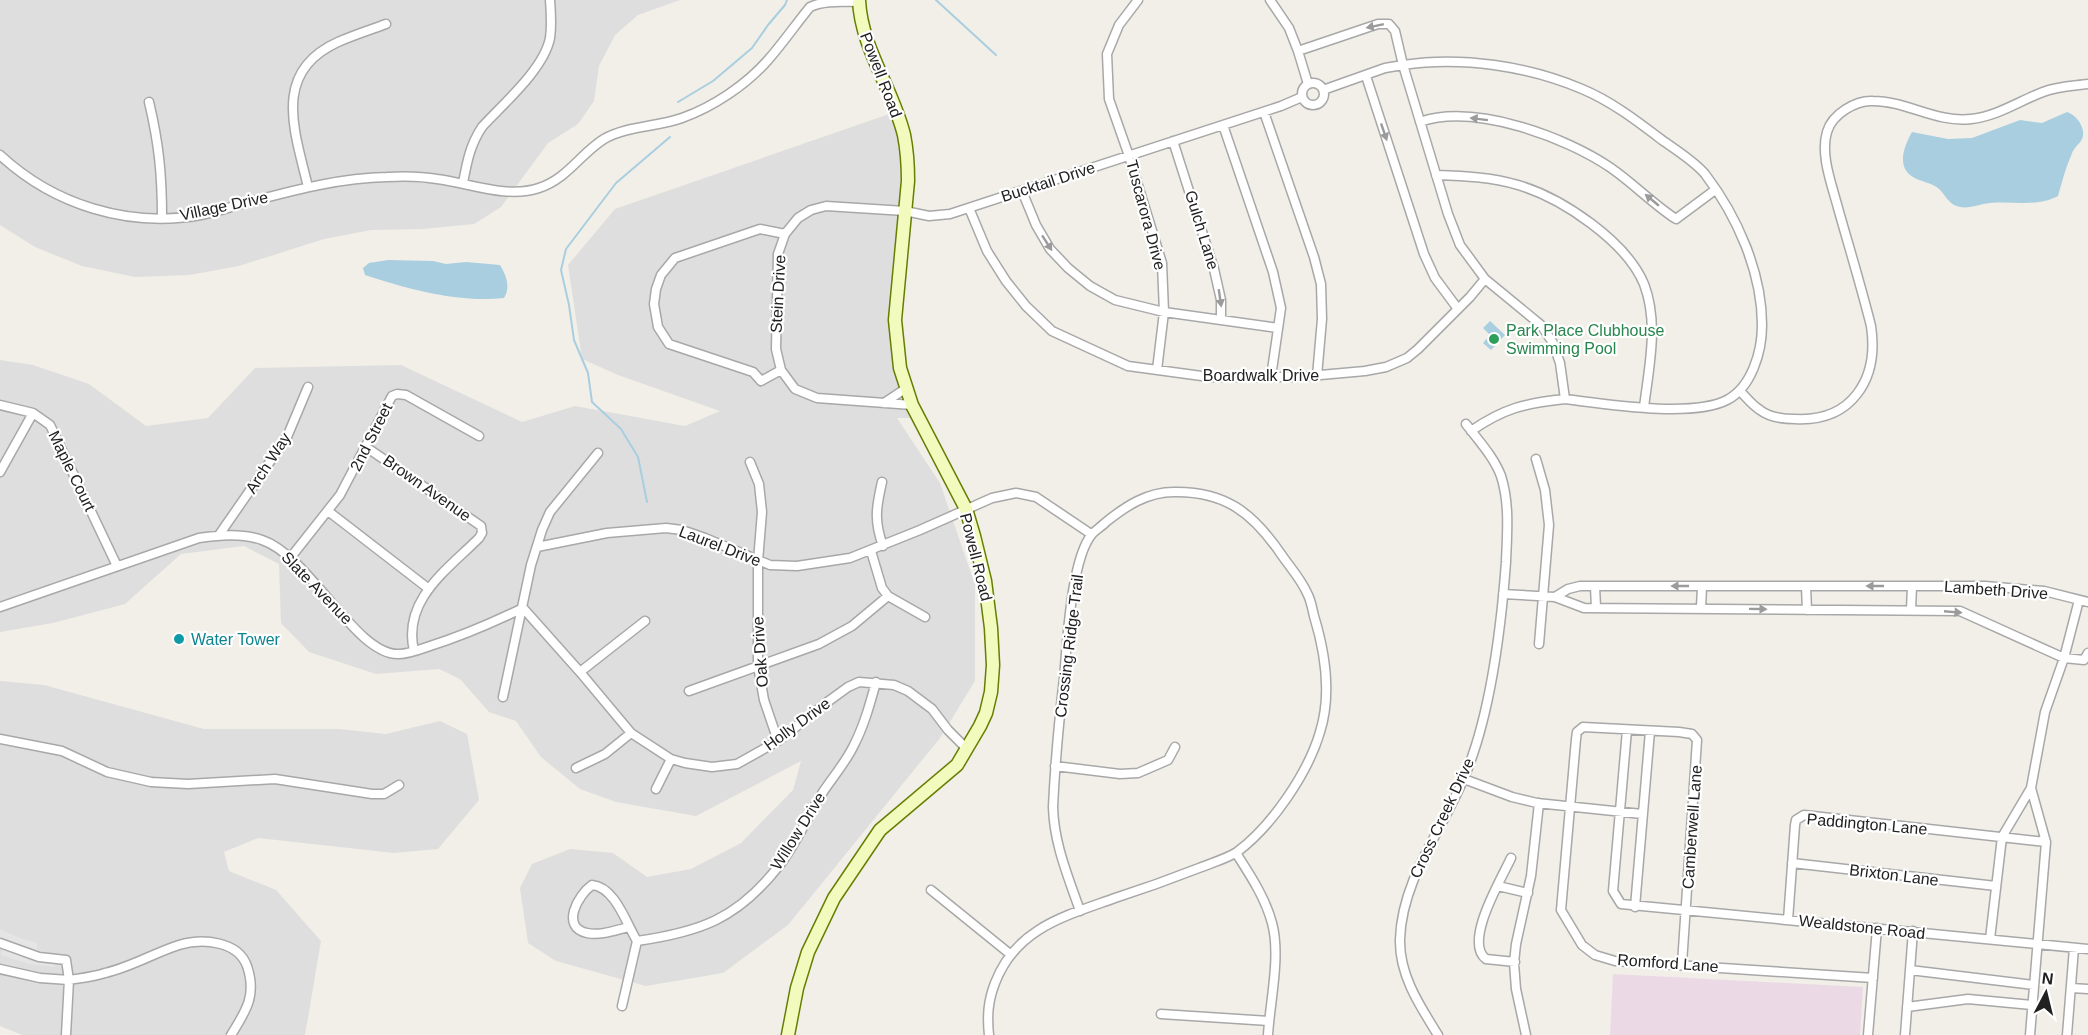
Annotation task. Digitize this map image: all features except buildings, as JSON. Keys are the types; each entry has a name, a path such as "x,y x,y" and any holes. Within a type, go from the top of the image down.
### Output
{"street":[{"path":"463,183 470,147 475,138 482,127 538,64 545,51 550,39 552,20 550,0"},
{"path":"1269,0 1302,49 1308,84"},
{"name":"Village Drive","path":"0,155 43,187 69,200 96,210 126,216 162,218 201,215 308,187 346,180 386,177 435,178 506,191 525,191 540,188 568,172 605,138 682,118 730,93 767,61 810,7 818,3 859,1"},
{"name":"Powell Road","path":"788,1035 797,988 808,952 834,898 880,830 957,765 986,713 993,665 985,581 966,509 912,405 900,368 895,320 908,159 903,134 864,31 859,1"},
{"name":"Tuscarora Drive","path":"1135,1 1119,25 1107,54 1109,99 1162,263 1164,312 1157,370"},
{"path":"308,187 293,120 294,88 305,69 320,52 337,42 386,24"},
{"path":"1302,49 1378,24 1389,24 1395,31 1403,65 1436,175 1460,245 1485,279 1541,325 1553,343 1560,363 1565,399 1644,407 1698,408 1716,405 1740,391 1756,363 1762,334 1762,311 1747,249 1731,214 1703,173 1661,139 1620,111 1583,90 1545,75 1466,62 1426,62 1403,65 1385,68 1323,90"},
{"path":"1366,76 1424,254 1435,278 1458,309"},
{"path":"1308,84 1318,84 1323,90 1322,100 1316,105 1306,103 1302,97 1302,90 1308,84"},
{"path":"1740,391 1760,411 1778,418 1801,420 1825,416 1837,411 1860,392 1867,379 1874,345 1871,326 1830,178 1825,148 1827,130 1837,116 1850,106 1874,100 1899,105 1927,115 1956,120 1972,119 2006,111 2044,92 2086,84"},
{"name":"Bucktail Drive","path":"905,212 939,216 969,208 1264,112 1302,97"},
{"path":"148,102 157,135 162,167 162,218"},
{"path":"1264,112 1314,257 1321,284 1322,319 1317,376"},
{"path":"1420,122 1447,116 1480,119 1521,127 1554,138 1583,150 1612,169 1676,219 1715,190"},
{"path":"1223,125 1273,272 1281,308 1270,377"},
{"name":"Gulch Lane","path":"1173,141 1214,269 1221,300 1221,320"},
{"path":"1436,175 1480,177 1518,185 1545,195 1614,241 1631,261 1644,285 1650,310 1652,329 1644,407"},
{"path":"1022,191 1036,225 1050,249 1090,286 1115,300 1164,312 1278,328"},
{"name":"Stein Drive","path":"781,370 776,350 778,254 785,234 798,219 811,210 826,206 905,212"},
{"name":"Boardwalk Drive","path":"969,208 987,252 1006,281 1026,306 1052,331 1128,366 1209,378 1317,376 1386,367 1407,358 1458,309 1485,279"},
{"path":"785,234 760,229 675,258 661,275 654,304 657,327 669,344 753,372 761,381 781,370 795,389 817,398 912,405"},
{"name":"Arch Way","path":"219,535 287,437 308,387"},
{"path":"883,404 905,389"},
{"name":"2nd Street","path":"291,556 340,495 388,401 398,394 406,395 479,436"},
{"name":"Cross Creek Drive","path":"1438,1035 1421,1009 1406,976 1400,941 1406,900 1420,865 1464,779 1479,733 1487,698 1503,594 1508,518 1506,497 1500,475 1491,457 1468,427 1505,410 1565,399"},
{"path":"0,405 33,413 0,472"},
{"name":"Maple Court","path":"33,413 50,425 117,566"},
{"name":"Brown Avenue","path":"366,447 481,526 482,533 479,538 429,589 418,604 411,639 414,651"},
{"path":"503,697 537,547 550,512 598,453"},
{"path":"1536,459 1545,490 1549,525 1539,644"},
{"name":"Oak Drive","path":"750,462 759,484 762,512 758,561 758,666 764,700 778,741"},
{"path":"882,482 875,514 883,546"},
{"name":"Crossing Ridge Trail","path":"989,1035 987,1019 989,1001 1000,971 1010,954 1025,939 1042,927 1080,910 1164,882 1236,853 1271,819 1299,781 1320,732 1326,686 1324,648 1307,593 1275,546 1243,510 1207,495 1177,492 1147,496 1126,505 1092,534 1081,557 1070,616 1055,766 1053,827 1080,910"},
{"name":"Laurel Drive","path":"537,547 607,533 666,528 682,530 705,538 771,565 797,566 850,558 871,551 1005,494 1024,494 1036,497 1092,534"},
{"path":"328,511 429,589"},
{"name":"Slate Avenue","path":"0,607 199,538 219,535 263,540 291,556 368,642 388,653 401,654 463,636 523,608"},
{"path":"871,551 882,588 888,596 925,616"},
{"name":"Lambeth Drive","path":"1555,597 1568,589 1580,586 1984,586 2044,591 2083,601 2045,712 2031,788 2002,837 1990,939"},
{"path":"1595,586 1596,608"},
{"path":"1701,608 1702,586"},
{"path":"1911,610 1912,586"},
{"path":"1806,587 1807,610"},
{"path":"1503,594 1555,597"},
{"path":"689,691 819,644 852,626 888,596"},
{"name":"Lambeth Drive","path":"1555,597 1584,608 1960,611 2064,658"},
{"name":"Holly Drive","path":"523,608 631,733 671,759 705,766 737,764 778,741 848,687 859,682 894,685 922,701 932,709 967,749"},
{"path":"580,672 645,621"},
{"path":"2064,658 2084,660 2088,653"},
{"name":"Willow Drive","path":"637,941 692,930 722,919 744,903 779,867 822,793 852,749 868,712 876,682"},
{"name":"Romford Lane","path":"1650,731 1583,727 1577,732 1561,910 1582,945 1595,955 1615,961 1662,966 1682,964 1873,978"},
{"name":"Wealdstone Road","path":"1627,730 1613,891 1621,904 2088,949"},
{"path":"1635,906 1650,731"},
{"name":"Camberwell Lane","path":"1650,731 1692,734 1697,740 1682,964"},
{"path":"576,768 605,754 631,733"},
{"path":"0,739 62,751 108,772 151,782 188,784 275,778 372,794 384,794 399,785"},
{"path":"1055,766 1120,774 1138,773 1168,759 1175,747"},
{"path":"656,789 671,759"},
{"path":"1464,779 1512,797 1539,803 1642,814"},
{"name":"Lambeth Drive","path":"2030,1035 2046,842 2031,788"},
{"path":"1526,1035 1516,989 1516,944 1528,893 1539,803"},
{"name":"Paddington Lane","path":"1788,920 1795,825 1796,820 1804,815 2002,837"},
{"path":"2002,837 2046,842"},
{"path":"1236,853 1256,885 1272,924 1275,940 1268,1035"},
{"path":"1511,858 1486,909 1479,950 1486,959 1515,962"},
{"name":"Brixton Lane","path":"1792,863 1996,886"},
{"path":"622,1006 637,941 613,898 600,886 592,885 575,904 573,919 579,930 583,932 599,933 629,927"},
{"path":"1498,886 1528,893"},
{"path":"931,891 1010,954"},
{"path":"1868,1035 1877,928"},
{"path":"1905,1035 1913,932"},
{"path":"0,969 40,978 69,980 105,973 181,944 206,942 228,945 244,958 251,977 251,998 231,1035"},
{"path":"0,943 39,957 66,960 69,980 66,1035"},
{"path":"2067,1035 2074,948"},
{"path":"1910,970 2034,985"},
{"path":"2071,988 2088,989"},
{"path":"1907,1007 1968,999 2032,1005"},
{"path":"1161,1014 1269,1021"}],"shaded area":[{"path":"0,0 680,0 638,15 615,35 599,66 594,101 578,124 548,143 501,207 474,224 423,229 371,230 324,239 239,266 189,275 135,277 82,266 35,247 0,225"},
{"path":"895,112 908,159 895,321 918,418 897,418 940,483 975,585 975,681 940,738 788,925 723,973 646,986 556,961 528,943 520,888 532,864 570,849 613,853 647,877 691,869 741,843 793,790 801,761 696,816 616,802 580,789 541,757 516,721 489,712 460,679 439,669 376,674 309,652 281,623 279,564 244,546 181,554 125,604 53,623 0,632 0,360 33,365 89,384 146,426 208,418 255,368 401,365 522,422 575,406 685,426 720,411 618,375 582,359 568,265 615,209"},
{"path":"0,681 44,685 204,729 339,729 386,734 440,721 467,734 479,800 438,849 394,853 258,838 224,852 229,871 276,890 321,941 305,1035 22,1035 0,1026"},
{"path":"0,929 37,943 37,949 57,959 55,967 29,964 1,955 3,948 0,944"},
{"path":"1613,974 1863,987 1860,1035 1610,1035"}],"water":[{"path":"2067,112 2074,116 2080,124 2083,137 2072,154 2058,196 2050,199 2034,203 1990,203 1958,207 1938,188 1908,173 1903,162 1904,150 1912,132 1948,139 1972,138 2020,120 2042,123"},
{"path":"388,260 500,265 507,281 506,294 504,298 487,299 451,297 416,290 365,275 363,268 369,263"},
{"name":"Park Place Clubhouse Swimming Pool","path":"1490,321 1505,335 1491,350 1483,343 1490,335 1483,328"}],"waterway":[{"path":"678,102 713,81 752,48 787,0"},
{"path":"936,0 996,55"},
{"path":"647,502 638,457 621,429 592,402 588,373 574,340 561,270 566,249 616,183 670,137"}],"place":[{"name":"Park Place Clubhouse Swimming Pool","path":"1494,339"},
{"name":"Water Tower","path":"179,639"}]}
